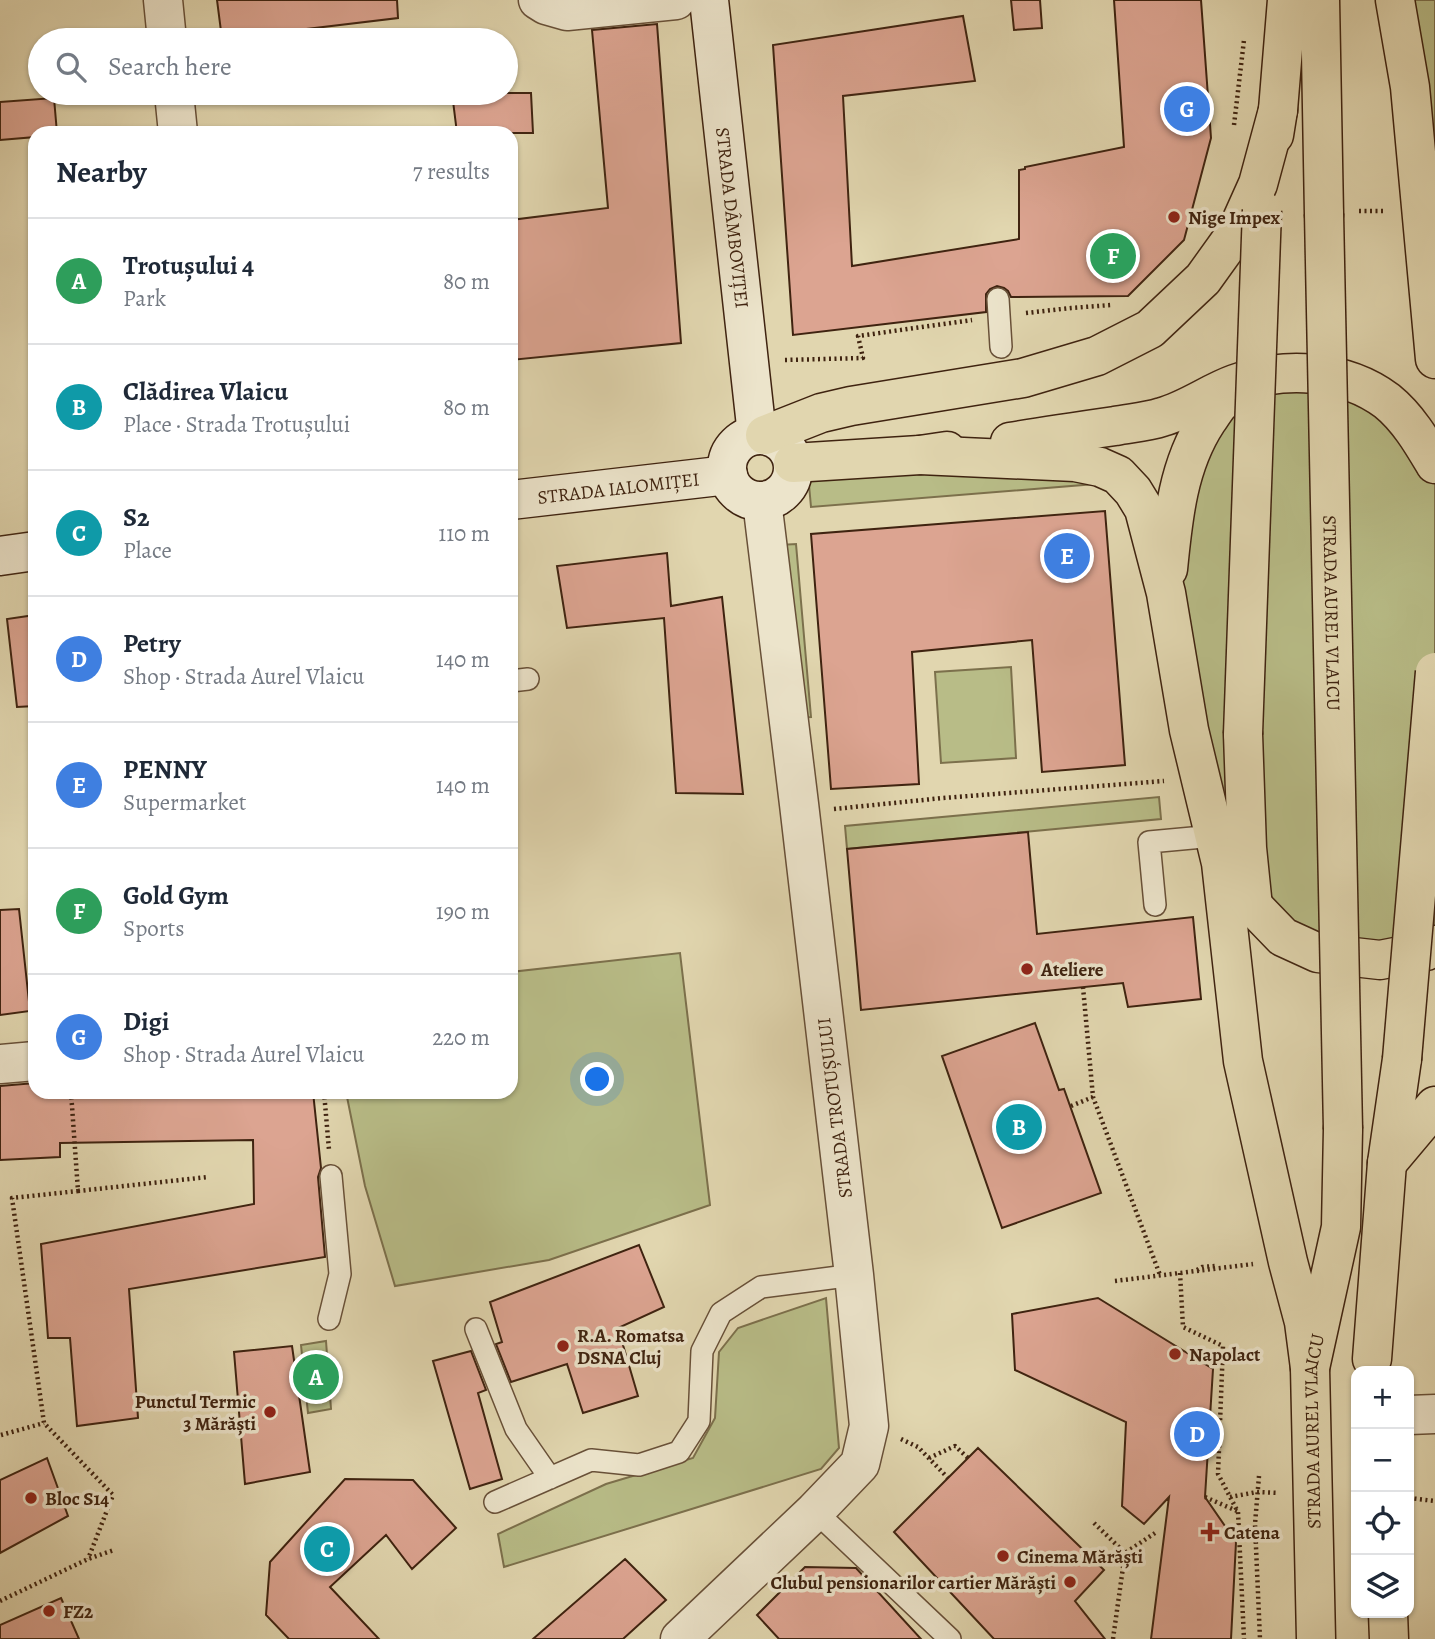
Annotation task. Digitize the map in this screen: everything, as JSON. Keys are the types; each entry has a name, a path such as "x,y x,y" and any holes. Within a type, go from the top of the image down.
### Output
{"main road":[{"path":"1254,907 1247,848 1243,734 1262,209 1278,110 1287,0"},
{"name":"STRADA AUREL VLAICU","path":"1316,1639 1310,1368 1341,1227 1343,1129 1320,0"},
{"path":"1395,0 1410,87 1435,359"},
{"path":"761,435 821,413 851,406 1023,378 1097,356 1150,328 1203,279 1236,233 1258,184 1278,110"},
{"path":"1166,593 1172,523 1179,489 1202,430 1219,404 1246,384 1285,372"},
{"path":"793,463 920,454 1086,431 1163,417 1233,385 1285,372 1338,378 1364,387 1388,402 1415,431 1435,464"},
{"path":"920,454 1075,462 1100,467 1118,475 1133,491 1144,509 1166,593 1189,730 1217,849 1243,1061 1304,1322 1310,1368"},
{"path":"1372,1365 1387,1163 1402,1059 1435,672"},
{"path":"1217,849 1254,907 1283,937 1318,953 1380,960 1426,951 1435,945"},
{"path":"1387,1163 1435,1106"},
{"name":"STRADA AUREL VLAICU","path":"1341,1227 1372,1365"},
{"path":"1388,1618 1389,1639"}],"street":[{"path":"163,0 166,28"},
{"path":"538,0 567,11 676,0"},
{"name":"STRADA DÂMBOVIȚEI","path":"709,0 749,361 761,435"},
{"path":"175,105 177,126"},
{"path":"761,435 776,439 784,445 793,463 793,472 786,489 771,500 753,501 736,491 728,475 727,466 733,449 747,438 761,435"},
{"name":"STRADA IALOMIȚEI","path":"518,499 728,475"},
{"name":"STRADA TROTUȘULUI","path":"680,1639 815,1511 860,1464 869,1426 854,1275 762,501"},
{"path":"0,556 28,552"},
{"path":"0,1064 28,1062"},
{"path":"1414,1415 1435,1414"}],"lane":[{"path":"998,308 1001,347"},
{"path":"1155,905 1149,842 1217,849"},
{"path":"329,1319 340,1274 331,1176"},
{"path":"495,1502 591,1460 639,1465 679,1452 699,1421 702,1351 722,1313 761,1287 854,1275"},
{"path":"476,1329 516,1429 550,1478"},
{"path":"815,1511 950,1639"}],"path":[{"path":"1232,136 1245,32"},
{"path":"749,361 863,358 858,336 998,308 1071,308"},
{"path":"800,813 943,798 1175,780"},
{"path":"1083,987 1093,1097 1160,1275"},
{"path":"1071,1106 1093,1097"},
{"path":"71,1099 78,1191"},
{"path":"325,1099 331,1176"},
{"path":"88,1559 113,1495 44,1423 12,1198 208,1177"},
{"path":"1115,1280 1250,1265 1202,1267 1195,1271"},
{"path":"1180,1273 1183,1327 1223,1346 1218,1474 1238,1512 1244,1639"},
{"path":"1,1435 44,1423"},
{"path":"901,1440 918,1447 948,1478"},
{"path":"929,1458 955,1446 968,1458"},
{"path":"1259,1476 1255,1524 1260,1639"},
{"path":"1205,1497 1238,1512"},
{"path":"1414,1499 1435,1501"},
{"path":"1094,1523 1125,1553"},
{"path":"1113,1639 1125,1553 1155,1533"},
{"path":"0,1601 88,1559 114,1550"}],"green space":[{"path":"1410,0 1435,0 1435,156"},
{"path":"1286,381 1385,411 1435,483 1435,933 1405,948 1313,942 1227,859 1174,595 1184,493 1245,394"},
{"path":"808,474 1094,474 1095,484 811,507"},
{"path":"796,544 811,717 795,718 780,545"},
{"path":"1011,667 1016,758 941,763 935,672"},
{"path":"1159,797 1161,819 847,849 845,826"},
{"path":"680,953 710,1205 549,1260 395,1286 365,1186 347,1099 518,1099 518,971"},
{"path":"826,1298 839,1448 821,1469 504,1567 498,1534 606,1484 693,1458 715,1418 719,1352 738,1328"},
{"path":"326,1341 331,1409 308,1413 301,1345"}],"building":[{"path":"217,0 397,0 398,18 314,28 221,28"},
{"path":"1011,0 1040,0 1042,28 1014,30"},
{"path":"1114,0 1201,0 1211,138 1184,240 1128,296 1011,297 1008,291 997,286 986,294 986,312 793,335 773,45 963,16 975,81 843,96 852,266 1019,239 1019,170 1124,147"},
{"path":"657,24 681,343 518,359 518,219 608,208 592,30"},
{"path":"518,93 531,93 533,133 518,133 518,126 456,126 454,105 518,105"},
{"path":"28,100 28,105 55,105 56,126 28,126 28,138 0,140 0,102"},
{"path":"1105,511 1125,765 1042,772 1032,640 912,652 919,784 831,789 811,534"},
{"path":"667,553 671,606 722,597 743,794 676,793 664,618 567,628 557,566"},
{"path":"28,616 28,706 17,707 7,619"},
{"path":"1028,832 1037,934 1193,917 1201,999 1128,1007 1123,983 861,1010 847,849"},
{"path":"19,909 28,1011 0,1015 0,910"},
{"path":"1035,1023 1059,1090 1064,1089 1101,1193 1002,1228 942,1056"},
{"path":"28,1084 28,1099 314,1099 321,1168 318,1177 325,1257 129,1289 138,1418 77,1426 70,1338 48,1338 41,1244 254,1204 253,1140 60,1143 60,1157 0,1160 0,1086"},
{"name":"R.A. Romatsa DSNA Cluj","path":"639,1245 664,1307 618,1328 638,1396 583,1413 567,1364 511,1382 496,1344 502,1342 490,1302"},
{"path":"1098,1298 1213,1369 1205,1497 1236,1542 1231,1639 1151,1639 1169,1497 1144,1524 1122,1506 1126,1422 1015,1370 1012,1314"},
{"name":"Punctul Termic 3 Mărăști","path":"292,1346 310,1472 245,1484 234,1352"},
{"path":"471,1351 486,1390 478,1393 502,1479 470,1489 433,1361"},
{"name":"Cinema Mărăști","path":"978,1448 1104,1570 1075,1601 1105,1639 994,1639 894,1532"},
{"name":"Bloc S14","path":"47,1458 68,1516 0,1553 0,1480"},
{"path":"345,1479 413,1480 456,1528 412,1569 386,1535 330,1587 379,1639 289,1639 266,1615 270,1562"},
{"path":"625,1559 666,1600 623,1639 533,1639"},
{"path":"805,1567 856,1568 921,1639 779,1639 757,1615"},
{"name":"FZ2","path":"61,1598 79,1639 0,1639 0,1625"}],"place":[{"name":"Digi","path":"1187,109"},
{"name":"Nige Impex","path":"1174,217"},
{"name":"Gold Gym","path":"1113,256"},
{"name":"PENNY","path":"1067,556"},
{"name":"Ateliere","path":"1027,969"},
{"name":"Clădirea Vlaicu","path":"1019,1127"},
{"name":"R.A. Romatsa DSNA Cluj","path":"563,1346"},
{"name":"Napolact","path":"1175,1354"},
{"name":"Trotușului 4","path":"316,1377"},
{"name":"Punctul Termic 3 Mărăști","path":"270,1412"},
{"name":"Petry","path":"1197,1434"},
{"name":"Bloc S14","path":"31,1498"},
{"name":"Catena","path":"1210,1532"},
{"name":"S2","path":"327,1549"},
{"name":"Cinema Mărăști","path":"1003,1556"},
{"name":"Clubul pensionarilor cartier Mărăști","path":"1070,1582"},
{"name":"FZ2","path":"49,1611"}]}
